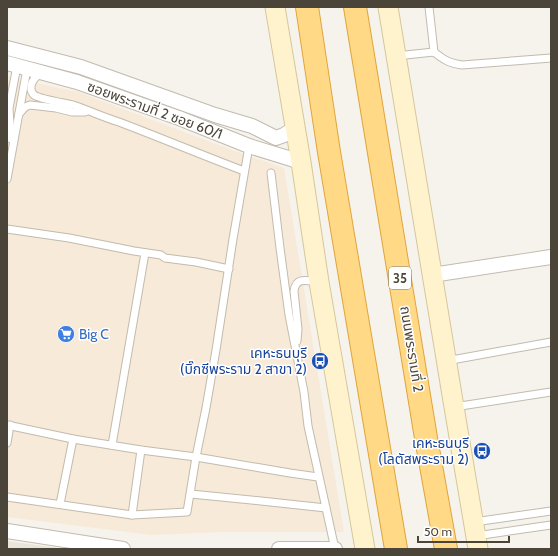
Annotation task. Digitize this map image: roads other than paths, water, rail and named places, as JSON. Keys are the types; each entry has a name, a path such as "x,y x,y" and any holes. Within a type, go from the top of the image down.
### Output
{"highway":[{"path":"307,7 329,152 396,549"},
{"name":"ถนนพระรามที่ 2","path":"355,7 426,438 446,549"}],"main road":[{"path":"275,7 319,282 365,549"},
{"name":"35","path":"388,7 476,536"}],"street":[{"name":"ซอยพระรามที่ 2 ซอย 60/1","path":"7,48 81,67 216,116 252,126 276,138 295,128"},
{"name":"ซอยพระรามที่ 2 ซอย 60/1","path":"17,66 101,90 179,118 249,146 301,162"},
{"path":"432,275 551,257"},
{"path":"7,532 123,549"},
{"path":"279,549 335,549"}],"lane":[{"path":"429,7 434,52"},
{"path":"396,56 434,52 446,61 462,65 551,58"},
{"path":"7,179 18,116 17,66"},
{"path":"12,148 8,108 17,66"},
{"path":"46,74 37,75 32,82 31,90 35,96 74,105 244,171"},
{"path":"18,116 25,107 30,105 56,108 72,112 91,112"},
{"path":"7,496 132,515 188,512 196,456 216,350 249,146"},
{"path":"271,173 289,315 304,392 308,426 335,549"},
{"path":"7,228 69,238 161,255 165,258 196,262 229,269"},
{"path":"112,445 145,253"},
{"path":"297,354 298,329 294,293 295,285 301,281 319,282"},
{"path":"446,361 551,342"},
{"path":"454,407 551,392"},
{"path":"7,442 9,425 73,439 141,450 196,456 290,473 318,476"},
{"path":"60,504 73,439"},
{"path":"132,515 141,450"},
{"path":"191,494 326,508"},
{"path":"476,536 551,511"},
{"path":"476,536 551,525"}],"place":[{"name":"Big C","path":"66,334"},
{"name":"เคหะธนบุรี (บิ๊กซีพระราม 2 สาขา 2)","path":"320,361"},
{"name":"เคหะธนบุรี (โลตัสพระราม 2)","path":"482,451"}]}
